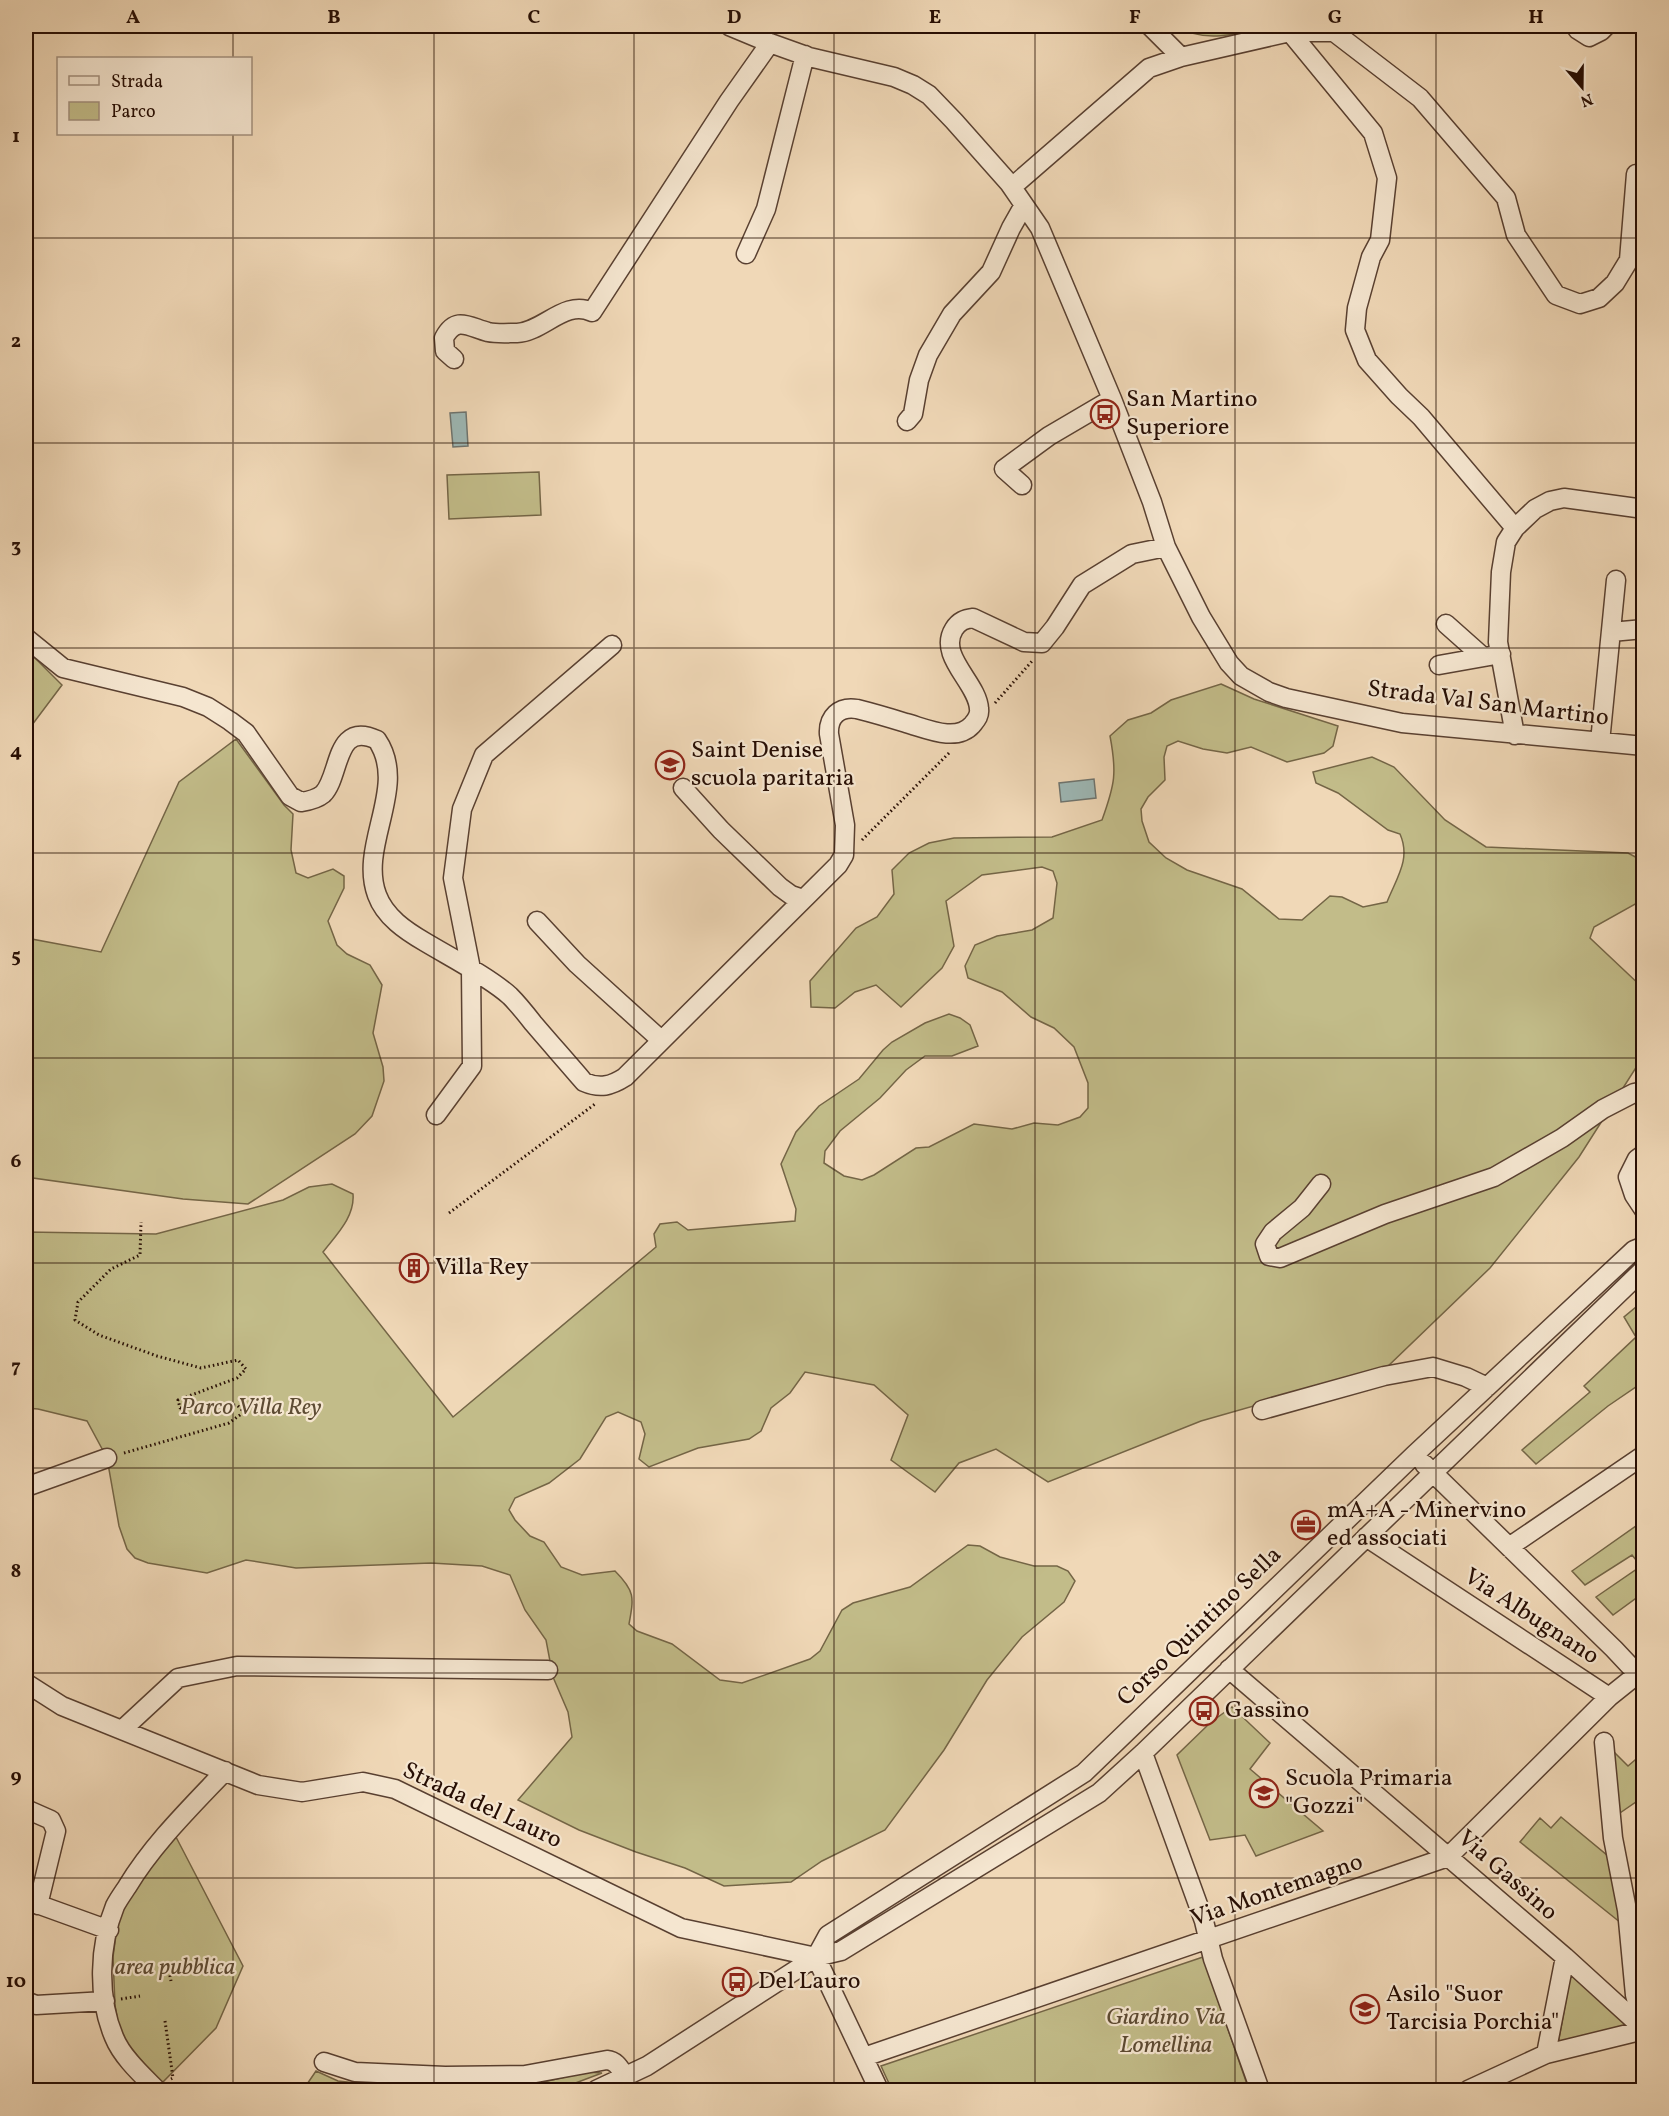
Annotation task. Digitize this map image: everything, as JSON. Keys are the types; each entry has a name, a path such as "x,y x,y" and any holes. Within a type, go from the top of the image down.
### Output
{"street":[{"name":"Strada Val San Martino","path":"729,26 770,44 894,77 921,90 929,95 954,121 1012,187 1040,228 1112,399 1152,502 1166,547 1214,641 1240,676 1286,698 1402,723 1644,746"},
{"path":"1150,26 1181,57"},
{"path":"1575,26 1589,37 1606,26"},
{"path":"1290,32 1373,133 1387,178 1380,240 1371,257 1357,308 1355,330 1367,360 1421,417 1515,528"},
{"path":"1012,187 1149,68 1181,57 1290,32 1334,32 1420,98 1506,198 1516,235 1556,295 1580,304 1599,298 1615,283 1629,260 1636,174"},
{"path":"454,359 446,351 444,338 453,327 462,323 490,333 520,333 575,309 586,309 592,312 729,101 770,44"},
{"path":"746,254 766,209 805,55"},
{"path":"908,421 914,414 919,380 928,355 952,314 991,272 1024,205"},
{"path":"1022,485 1004,469 1049,436 1112,399"},
{"path":"1515,735 1498,642 1506,542 1515,528 1535,509 1550,501 1564,498 1644,509"},
{"path":"26,638 63,668 183,697 207,707 246,733 290,796 301,802 321,796 327,789 341,748 348,742 363,736 377,740 383,752 388,773 373,861 377,896 385,909 396,922 411,933 509,995 584,1082 595,1087 616,1083 625,1077 838,865 844,855 845,825 828,735 828,725 837,713 847,707 943,733 958,734 968,730 980,713 976,699 949,643 956,626 965,619 973,618 1024,642 1042,643 1082,585 1132,554 1166,547"},
{"path":"1600,742 1616,580"},
{"path":"1446,624 1482,656"},
{"path":"1611,632 1644,629"},
{"path":"436,1115 472,1066 471,969 453,878 462,809 484,755 612,645"},
{"path":"1439,665 1501,654"},
{"path":"683,788 721,830 780,887 791,895 803,899"},
{"path":"537,921 577,964 661,1040"},
{"path":"1322,1184 1302,1208 1273,1232 1265,1244 1269,1256 1280,1258 1384,1214 1494,1177 1562,1138 1603,1109 1634,1093 1644,1091"},
{"path":"1644,1154 1637,1159 1628,1177 1634,1195 1644,1210"},
{"name":"Corso Quintino Sella","path":"816,1957 828,1935 1084,1773 1414,1455 1634,1250 1644,1246"},
{"name":"Corso Quintino Sella","path":"596,2091 647,2066 816,1957 840,1951 1099,1793 1644,1269"},
{"path":"1262,1410 1384,1376 1432,1367 1466,1377 1487,1387"},
{"path":"1414,1455 1641,1674"},
{"path":"1509,1547 1644,1455"},
{"path":"26,1487 107,1458"},
{"name":"Via Albugnano","path":"1366,1537 1609,1697"},
{"path":"123,1730 178,1678 237,1666 548,1670"},
{"name":"Via Gassino","path":"1229,1669 1565,1957 1644,2028"},
{"name":"Via Montemagno","path":"864,2057 1448,1857 1609,1697 1641,1674"},
{"name":"Strada del Lauro","path":"26,1683 62,1706 258,1785 302,1792 363,1782 395,1789 681,1928 816,1957"},
{"path":"1468,2091 1546,2054 1644,2028 1635,1995 1627,1910 1613,1838 1604,1742"},
{"path":"1143,1753 1204,1921 1208,1940 1260,2091"},
{"path":"157,2091 133,2065 114,2038 105,2001 101,1959 115,1906 138,1869 175,1824 225,1771"},
{"path":"26,1809 51,1820 56,1831 32,1903 109,1930"},
{"path":"816,1957 879,2091"},
{"path":"1546,2054 1565,1957"},
{"path":"26,2001 36,2005 105,2001"},
{"path":"324,2062 355,2072 445,2076 525,2075 613,2060 625,2076"}],"path":[{"path":"988,710 1037,655 1042,643"},
{"path":"862,840 944,758"},
{"path":"449,1213 596,1103 616,1083"},
{"path":"107,1458 229,1423 244,1412 237,1406 180,1408 178,1400 237,1378 246,1369 238,1360 201,1368 157,1356 99,1335 75,1320 78,1302 111,1269 140,1255 141,1222"},
{"path":"169,1971 171,1981"},
{"path":"165,2021 173,2078"}],"green space":[{"path":"1178,26 1264,26 1244,32 1209,36 1187,31"},
{"path":"539,472 541,515 449,519 447,475"},
{"path":"26,649 62,685 26,733"},
{"name":"Parco Villa Rey","path":"1221,684 1254,699 1338,726 1333,746 1324,753 1287,762 1251,747 1227,753 1203,749 1178,741 1167,746 1164,757 1165,780 1148,797 1141,809 1142,821 1149,842 1166,858 1187,870 1242,889 1279,919 1302,920 1330,896 1342,897 1363,907 1387,902 1403,860 1403,843 1400,834 1388,830 1338,793 1316,783 1313,772 1372,757 1394,767 1445,820 1486,847 1628,853 1643,861 1643,897 1639,902 1594,927 1590,938 1643,988 1643,1060 1579,1157 1490,1268 1386,1368 1201,1421 1048,1482 996,1449 959,1463 935,1492 891,1460 908,1415 874,1385 805,1372 790,1393 771,1408 761,1431 749,1439 698,1448 649,1467 639,1459 645,1434 641,1422 618,1412 606,1417 580,1459 549,1483 515,1498 509,1510 515,1520 530,1536 544,1542 561,1567 582,1575 615,1571 622,1578 630,1589 632,1601 629,1624 637,1631 672,1644 720,1680 742,1683 810,1659 820,1651 842,1610 853,1603 910,1587 968,1545 980,1546 1000,1557 1034,1566 1057,1566 1068,1571 1075,1581 1064,1602 1022,1637 987,1680 944,1750 885,1830 822,1861 791,1882 724,1886 685,1868 579,1830 518,1800 572,1737 568,1712 553,1677 546,1640 525,1610 510,1575 482,1566 431,1563 296,1568 246,1560 207,1573 148,1563 135,1558 127,1549 119,1526 107,1458 87,1421 26,1408 26,1232 156,1234 283,1200 309,1187 332,1184 353,1194 353,1202 344,1225 323,1252 453,1417 656,1247 654,1234 660,1224 677,1222 688,1230 795,1221 796,1209 781,1164 796,1132 819,1106 859,1079 892,1042 925,1023 949,1014 960,1018 970,1025 978,1046 952,1056 925,1056 906,1070 880,1098 840,1131 825,1151 824,1163 844,1176 862,1180 874,1175 916,1148 929,1147 974,1124 1012,1129 1034,1123 1058,1125 1080,1117 1088,1108 1088,1083 1074,1047 1054,1028 1031,1017 1002,992 968,978 965,966 975,945 997,936 1032,930 1053,918 1057,883 1053,871 1042,867 982,875 946,901 954,946 942,968 901,1007 876,985 855,992 835,1008 811,1007 810,981 856,928 877,917 894,894 892,870 909,853 929,843 954,838 1052,837 1102,820 1114,778 1110,736 1128,720 1151,713 1171,700"},
{"path":"236,739 293,814 291,850 296,873 308,878 333,869 344,876 344,888 328,921 337,945 347,954 370,965 382,985 373,1033 383,1067 384,1081 372,1116 355,1134 248,1204 183,1199 26,1177 26,938 101,952 179,782"},
{"path":"1636,1307 1643,1313 1643,1382 1608,1406 1536,1464 1522,1450 1590,1392 1584,1386 1636,1337 1624,1317"},
{"path":"1643,1521 1643,1593 1613,1615 1596,1597 1641,1566 1632,1555 1585,1585 1572,1571"},
{"path":"1232,1707 1270,1743 1250,1769 1323,1831 1256,1856 1245,1835 1210,1840 1177,1755 1211,1722"},
{"path":"1613,1751 1628,1766 1635,1760 1643,1768 1643,1797 1617,1815"},
{"path":"1561,1817 1608,1856 1621,1923 1520,1842 1540,1818 1551,1828"},
{"name":"area pubblica","path":"176,1837 243,1966 216,2028 159,2086 120,2035 115,2005 113,1957 120,1905 143,1873"},
{"name":"Giardino Via Lomellina","path":"1203,1957 1249,2090 892,2090 881,2066"},
{"path":"1571,1973 1630,2025 1558,2044"},
{"path":"316,2071 338,2081 411,2089 494,2087 539,2083 587,2072 602,2073 557,2090 303,2090"}],"water":[{"path":"466,412 468,446 453,447 450,413"},
{"path":"1094,779 1096,798 1061,802 1059,783"}],"place":[{"name":"San Martino Superiore","path":"1105,414"},
{"name":"Saint Denise scuola paritaria","path":"670,765"},
{"name":"Villa Rey","path":"414,1268"},
{"name":"mA+A - Minervino ed associati","path":"1306,1525"},
{"name":"Gassino","path":"1204,1711"},
{"name":"Scuola Primaria \"Gozzi\"","path":"1264,1793"},
{"name":"Del Lauro","path":"737,1982"},
{"name":"Asilo \"Suor Tarcisia Porchia\"","path":"1365,2009"}]}
